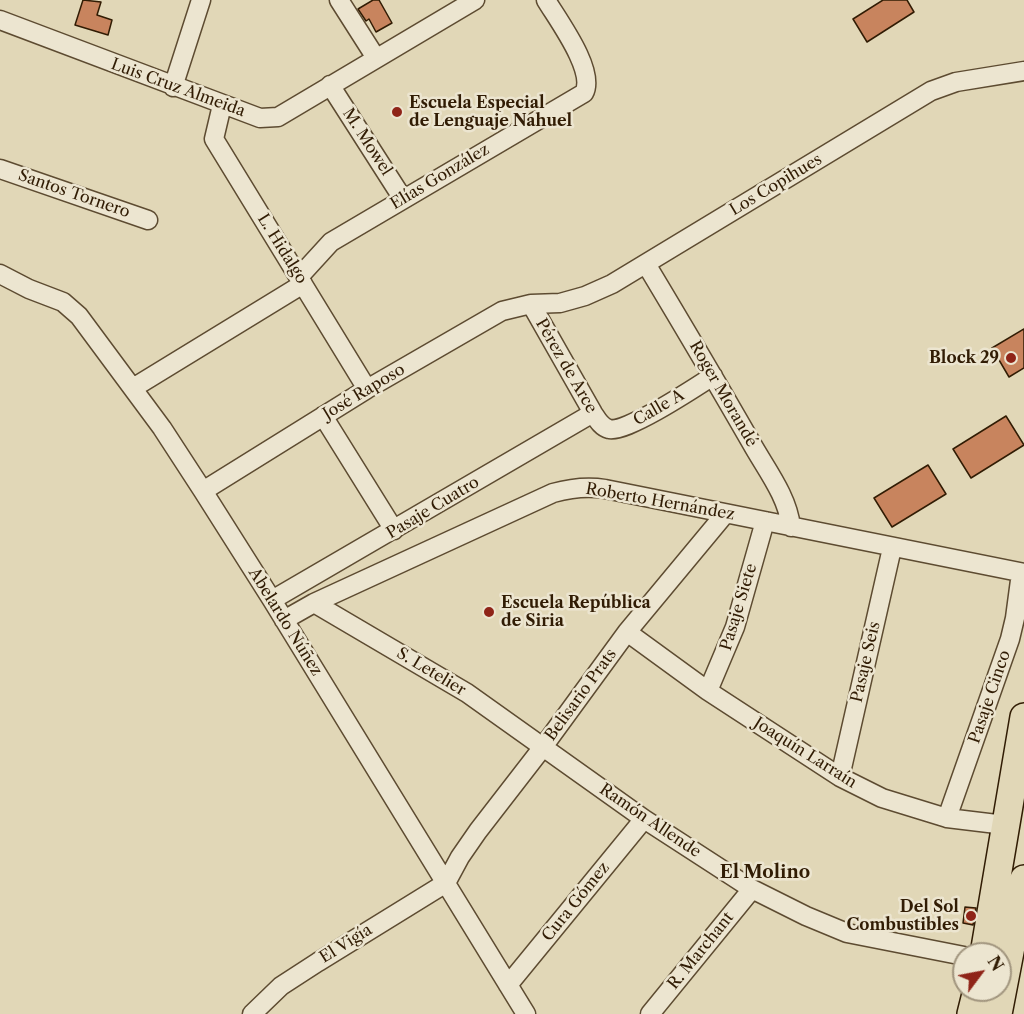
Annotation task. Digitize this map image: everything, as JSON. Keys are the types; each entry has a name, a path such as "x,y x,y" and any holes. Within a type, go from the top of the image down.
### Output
{"main road":[{"path":"986,942 1024,717"},
{"path":"998,1014 1024,879"}],"street":[{"path":"173,87 201,0"},
{"path":"339,0 376,58"},
{"name":"Luis Cruz Almeida","path":"0,20 260,118 278,117 476,0"},
{"name":"Elías González","path":"133,388 301,281 331,242 584,93 588,86 584,69 576,50 546,0"},
{"name":"Los Copihues","path":"531,304 560,303 585,296 612,284 931,91 956,82 1024,71"},
{"name":"M. Mowel","path":"330,86 403,199"},
{"name":"L. Hidalgo","path":"222,105 214,139 367,389"},
{"name":"Santos Tornero","path":"0,169 148,220"},
{"name":"Roger Morandé","path":"646,264 785,503 791,527"},
{"name":"Abelardo Núñez","path":"0,274 29,289 63,302 80,315 133,388 203,491 272,600 525,1014"},
{"name":"José Raposo","path":"203,491 367,389 502,311 531,304"},
{"name":"Pérez de Arce","path":"531,304 598,420"},
{"name":"Calle A","path":"598,420 610,430 618,430 633,424 713,376"},
{"path":"323,416 394,531"},
{"name":"Pasaje Cuatro","path":"272,600 598,420"},
{"name":"Roberto Hernández","path":"284,620 314,603 553,493 571,488 605,489 1023,573"},
{"name":"Belisario Prats","path":"446,883 478,831 627,632 725,514"},
{"name":"Pasaje Siete","path":"708,691 735,627 765,521"},
{"name":"Pasaje Seis","path":"840,777 892,548"},
{"name":"Pasaje Cinco","path":"947,818 1010,639 1023,573"},
{"name":"S. Letelier","path":"314,603 466,693 543,747"},
{"name":"Joaquín Larraín","path":"627,632 708,691 840,777 882,798 947,818 1005,825"},
{"name":"Ramón Allende","path":"543,747 644,819 752,889 806,916 847,933 952,954"},
{"name":"Cura Gómez","path":"508,985 644,819"},
{"name":"El Vigía","path":"252,1014 282,986 446,883"},
{"name":"R. Marchant","path":"650,1014 752,889"}],"building":[{"path":"83,0 101,2 97,15 112,20 108,35 75,25"},
{"path":"373,0 379,0 392,23 376,32 369,19 366,21 358,9"},
{"path":"883,0 907,0 914,12 867,42 853,19"},
{"name":"Block 29","path":"1024,329 1024,368 1009,377 992,348"},
{"path":"1006,416 1024,445 971,478 953,449"},
{"path":"928,465 946,494 892,527 874,498"},
{"name":"Del Sol Combustibles","path":"965,907 976,908 973,925 963,923"}],"place":[{"name":"Escuela Especial de Lenguaje Nahuel","path":"397,112"},
{"name":"Block 29","path":"1011,358"},
{"name":"Escuela República de Siria","path":"489,612"},
{"name":"Del Sol Combustibles","path":"971,916"}],"district":[{"name":"El Molino","path":"765,873"}]}
